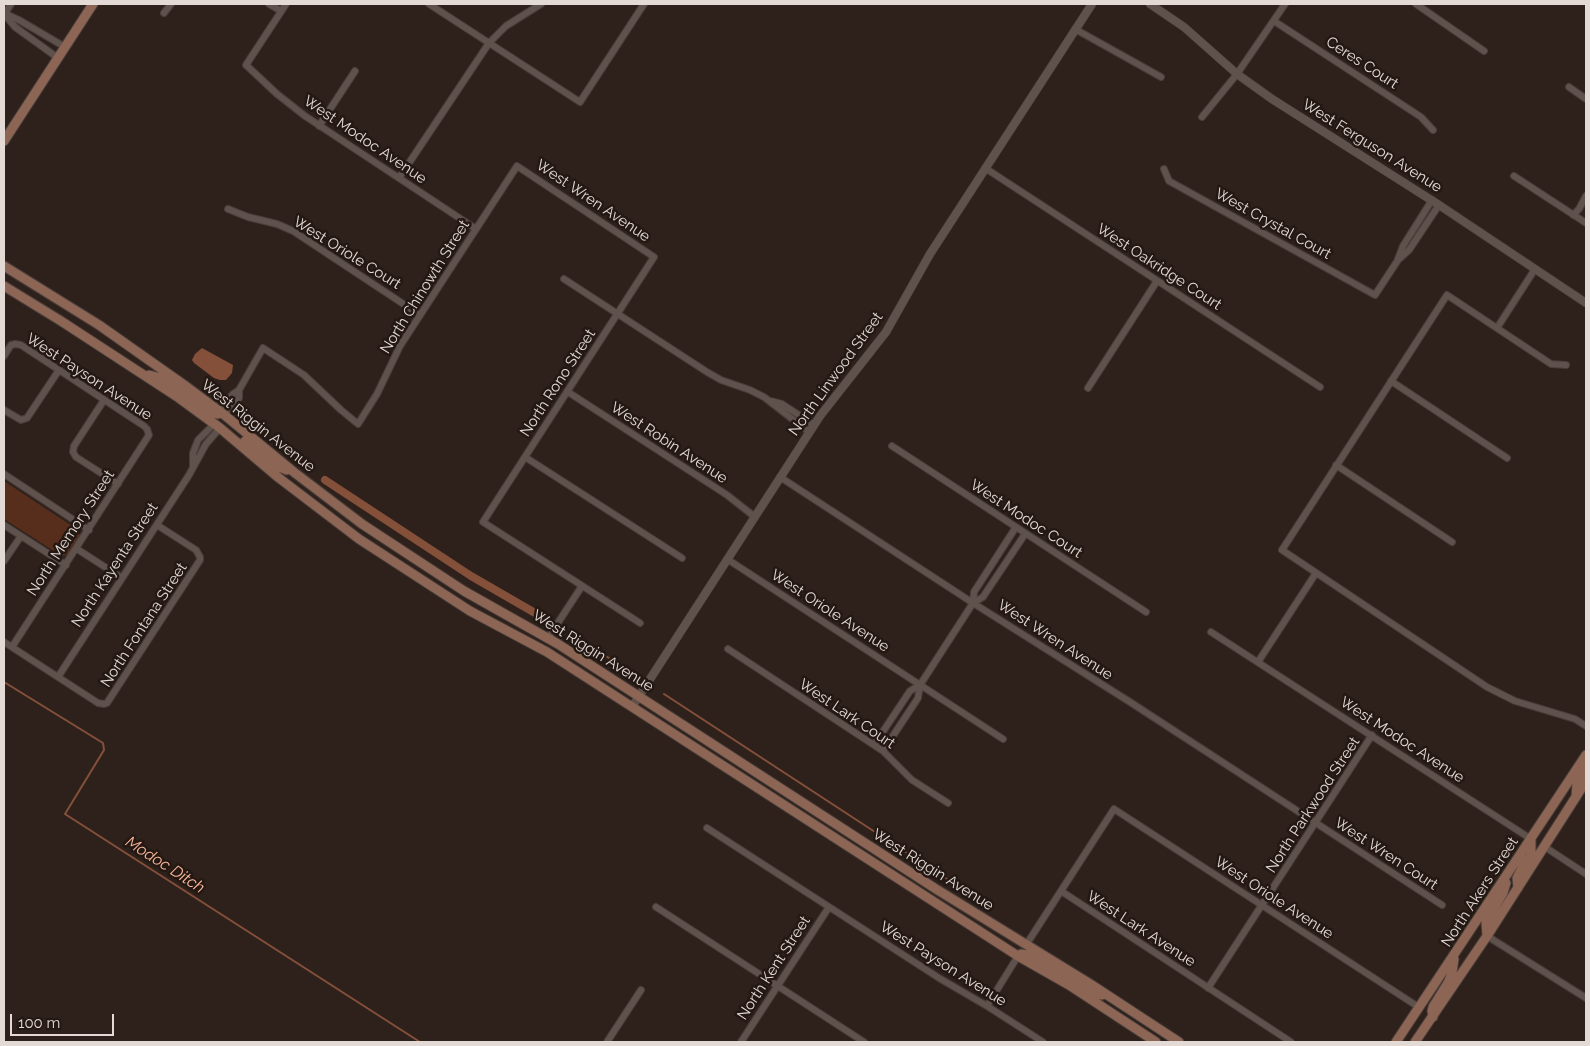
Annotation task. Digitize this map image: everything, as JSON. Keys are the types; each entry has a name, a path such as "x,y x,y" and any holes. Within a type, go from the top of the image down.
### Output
{"main road":[{"path":"4,141 93,4"},
{"name":"West Riggin Avenue","path":"4,266 104,328 221,412 295,473 362,524 452,583 548,638 936,890 1112,998 1179,1042"},
{"name":"West Riggin Avenue","path":"4,286 142,373 217,426 279,478 359,539 470,611 547,652 1018,956 1069,985 1156,1042"},
{"path":"142,373 161,378 211,412 218,414 221,412"},
{"path":"217,426 221,424 276,466 295,473"},
{"name":"North Akers Street","path":"1396,1042 1586,755"},
{"path":"1576,797 1577,782 1586,768"},
{"name":"North Akers Street","path":"1415,1042 1487,936 1586,781"},
{"path":"1518,888 1518,878 1523,866 1531,855 1531,839"},
{"path":"1487,936 1486,922 1503,894 1509,873"},
{"path":"939,905 952,908 1012,945 1020,947 1026,945"},
{"path":"1018,956 1022,954 1028,955 1093,993 1112,998"},
{"path":"1433,1017 1433,1007 1452,973 1454,956"}],"street":[{"path":"4,14 11,4"},
{"path":"164,14 171,4"},
{"path":"269,4 281,11 286,4"},
{"path":"429,4 580,102 644,4"},
{"path":"400,178 489,43 506,26 541,4"},
{"name":"North Linwood Street","path":"632,707 835,395 886,332 920,269 1092,4"},
{"name":"West Ferguson Avenue","path":"1150,4 1184,27 1238,74 1300,118 1436,202 1586,303"},
{"path":"1202,117 1238,74 1285,4"},
{"path":"1416,4 1484,51"},
{"name":"West Modoc Avenue","path":"281,11 246,65 277,94 320,126 476,228"},
{"path":"4,14 19,20 65,47"},
{"path":"4,14 15,27 58,58"},
{"name":"Ceres Court","path":"1274,21 1421,117 1433,130"},
{"path":"1075,29 1161,77"},
{"path":"320,126 355,71"},
{"path":"1569,87 1586,99"},
{"name":"North Chinowth Street","path":"221,412 230,410 238,398 239,390 247,379 262,348 304,375 358,424 377,394 397,351 517,166"},
{"name":"West Wren Avenue","path":"517,166 654,257"},
{"name":"West Oakridge Court","path":"985,168 1320,387"},
{"name":"West Crystal Court","path":"1164,170 1169,181 1375,295 1398,260 1408,250 1436,202"},
{"path":"1514,176 1586,223"},
{"path":"1573,215 1579,209 1586,196"},
{"name":"West Oriole Court","path":"228,209 248,217 280,225 293,231 420,315"},
{"name":"North Rono Street","path":"582,586 483,522 654,257"},
{"path":"1497,328 1536,269"},
{"path":"564,279 714,376 750,390 768,400 782,404 812,429"},
{"path":"1088,388 1157,281"},
{"path":"1566,365 1551,364 1447,295 1282,550 1487,687 1515,701 1575,719 1586,726"},
{"name":"West Payson Avenue","path":"4,356 9,348 15,344 21,345 144,426 149,432"},
{"path":"4,410 24,420 29,416 59,370"},
{"path":"1391,381 1508,458"},
{"name":"West Robin Avenue","path":"568,392 727,495 755,517"},
{"path":"104,400 74,446 73,452 76,457 118,484"},
{"path":"202,450 195,447 204,432 217,426"},
{"name":"North Kayenta Street","path":"58,677 157,525 217,426"},
{"name":"North Memory Street","path":"12,647 148,438 149,432"},
{"name":"West Modoc Court","path":"892,446 1146,612"},
{"name":"North Kayenta Street","path":"193,467 195,447"},
{"path":"525,457 682,558"},
{"path":"1336,465 1452,542"},
{"path":"4,474 89,530"},
{"name":"West Wren Avenue","path":"780,477 1316,823"},
{"path":"4,525 66,565"},
{"name":"North Fontana Street","path":"58,677 98,703 104,704 109,701 199,564 200,557 196,550 157,525"},
{"path":"973,603 974,592 1016,527"},
{"path":"883,751 918,698 920,685 973,603 983,597 1025,534"},
{"path":"4,561 21,536"},
{"path":"77,548 122,578"},
{"name":"West Oriole Avenue","path":"727,559 920,685"},
{"path":"1211,632 1258,662 1316,573"},
{"path":"548,638 582,586 640,624"},
{"path":"4,642 58,677"},
{"name":"West Lark Court","path":"728,649 883,751 912,780 948,804"},
{"name":"West Modoc Avenue","path":"1258,662 1531,839"},
{"path":"920,685 1003,739"},
{"path":"874,745 910,691 920,685"},
{"name":"North Parkwood Street","path":"1208,988 1372,735"},
{"name":"West Oriole Avenue","path":"1061,891 1114,809 1420,1008"},
{"name":"West Wren Court","path":"1316,823 1442,905"},
{"name":"West Payson Avenue","path":"707,828 939,978 1043,1042"},
{"path":"1545,847 1586,874"},
{"path":"1026,945 1061,891"},
{"name":"West Lark Avenue","path":"1061,891 1208,988"},
{"name":"North Kent Street","path":"741,1042 829,907"},
{"path":"656,908 864,1042"},
{"path":"1487,936 1586,998"},
{"path":"987,1006 1018,956"},
{"path":"1208,988 1291,1042"},
{"path":"607,1042 641,990"}],"shaded area":[{"path":"202,348 233,365 232,373 226,380 214,378 194,363 192,360 195,354"},
{"path":"4,481 78,530 80,536 68,554 60,555 4,519"}],"waterway":[{"path":"325,480 471,576 542,617"},
{"path":"571,634 634,674"},
{"name":"Modoc Ditch","path":"4,682 103,743 104,750 65,814 420,1042"},
{"path":"664,694 979,900"}]}
